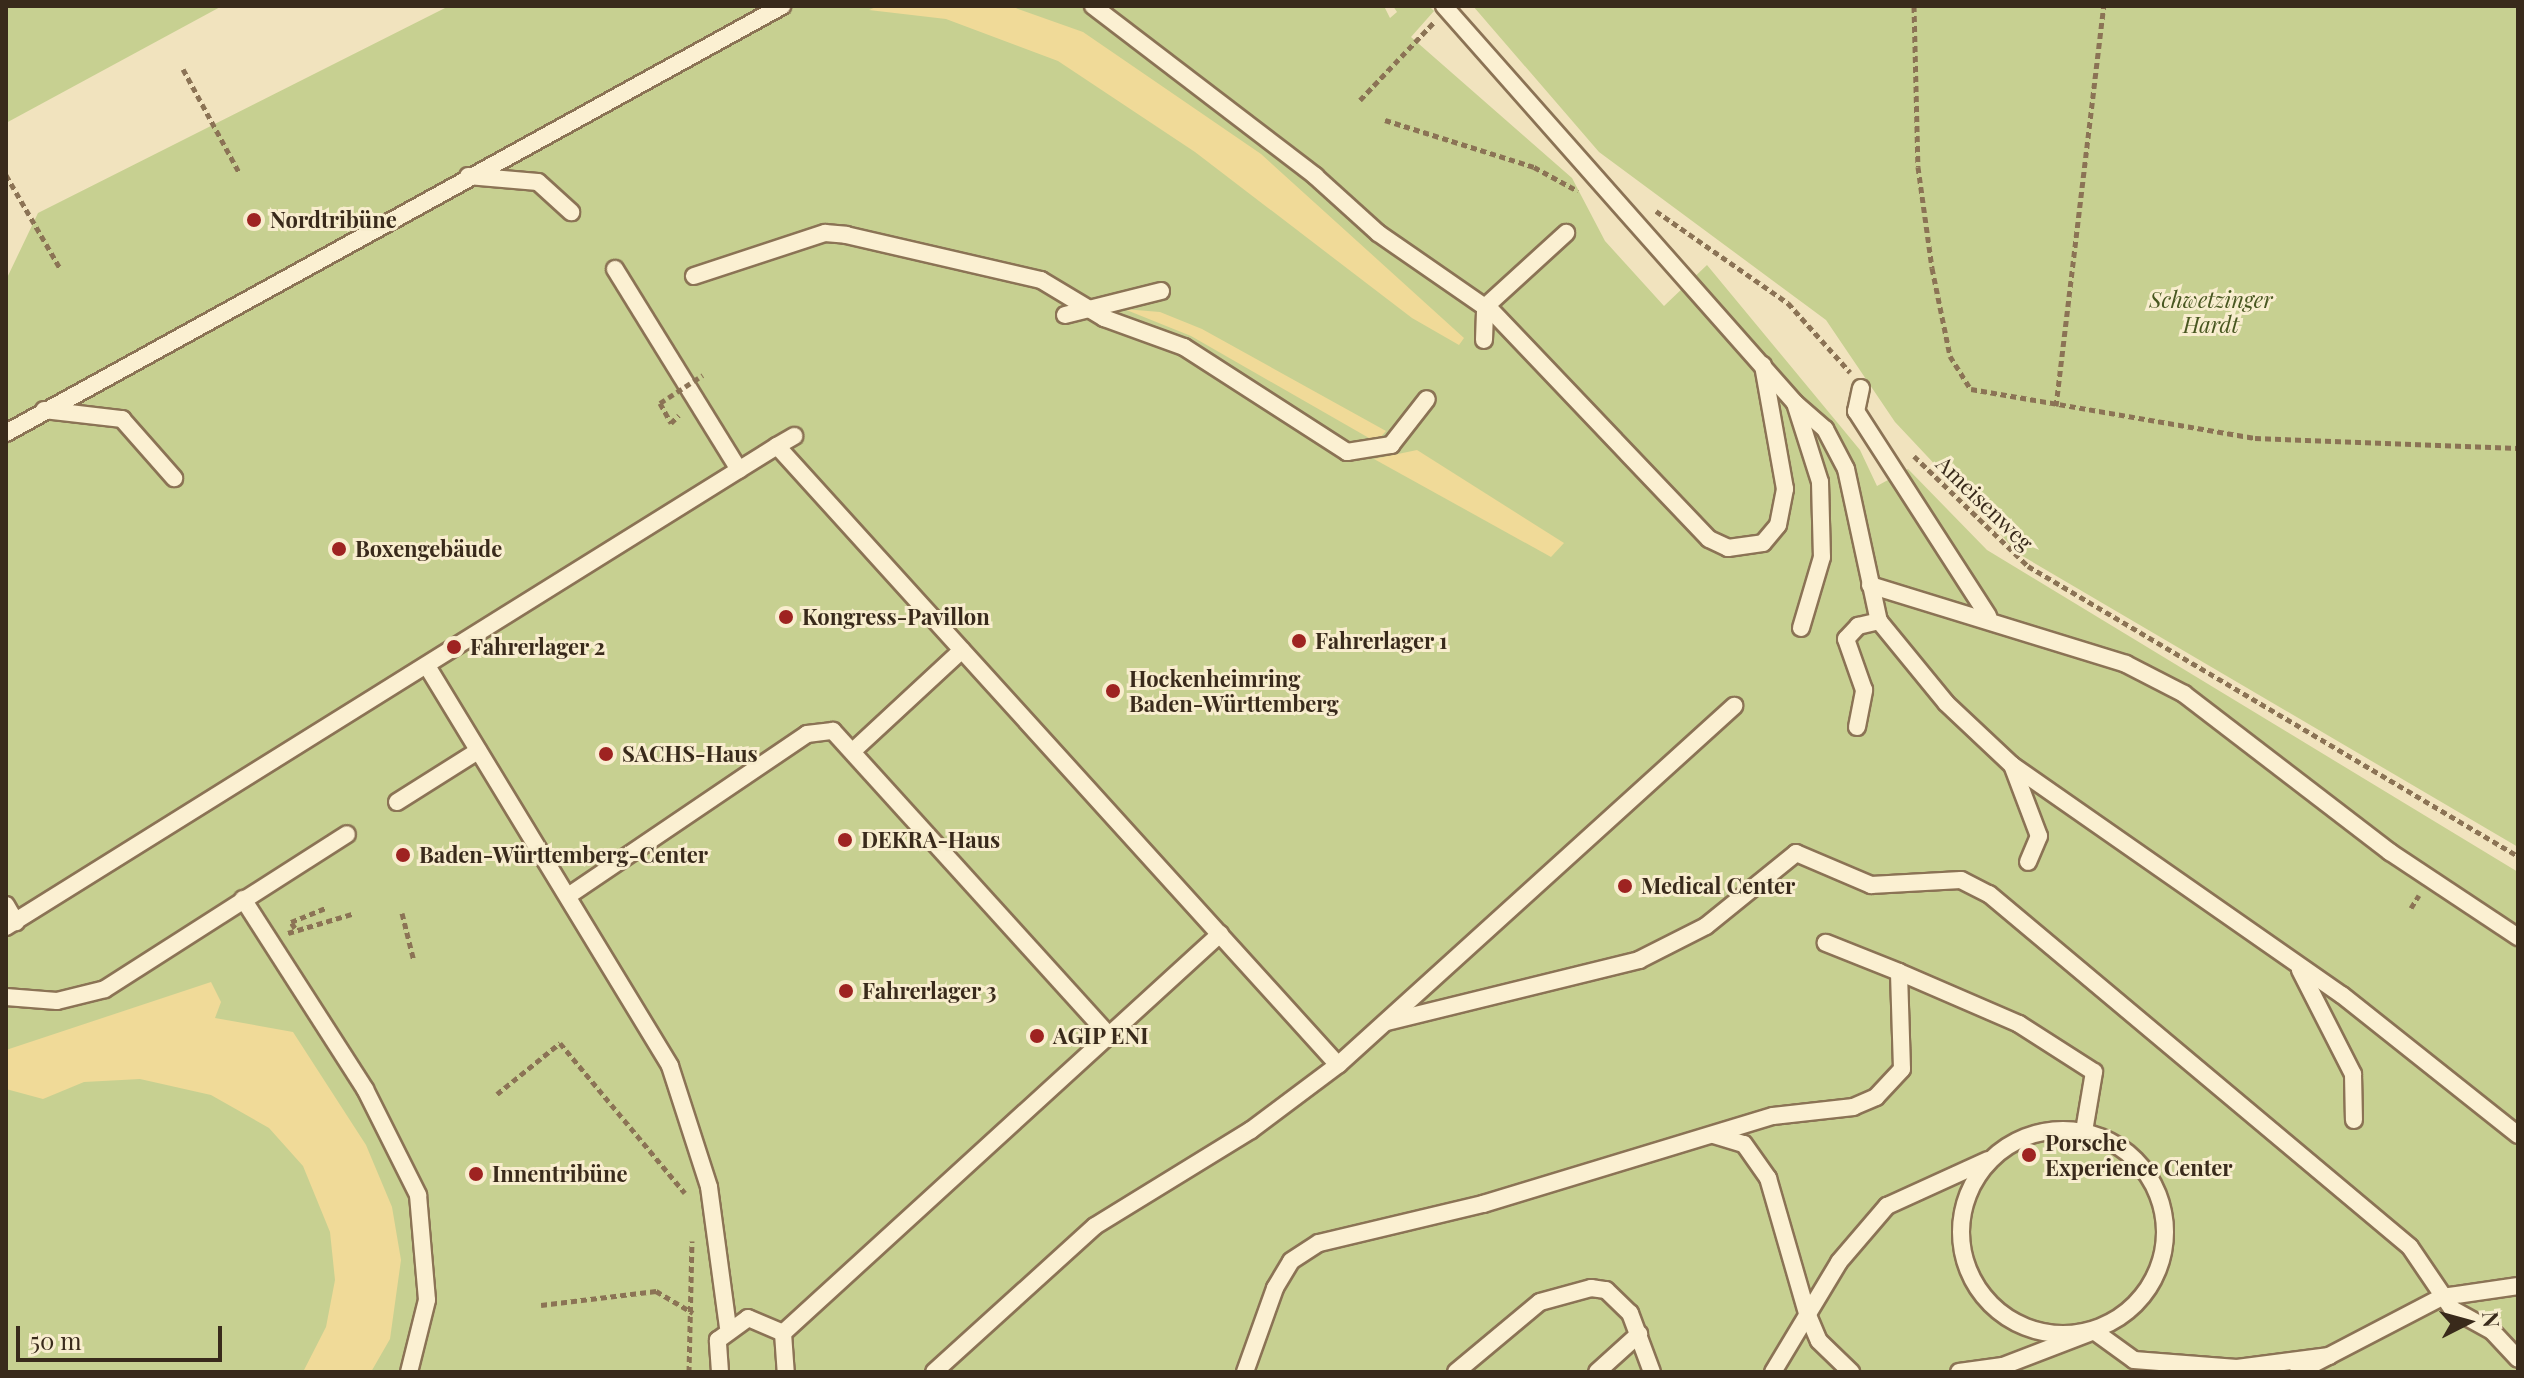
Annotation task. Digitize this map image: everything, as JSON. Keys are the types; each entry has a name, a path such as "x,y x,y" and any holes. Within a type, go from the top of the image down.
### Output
{"lane":[{"path":"6,433 467,176 782,6"},
{"path":"1093,6 1315,176 1378,233 1487,308 1709,539 1743,550 1763,543 1778,525 1785,489 1761,360"},
{"path":"1445,8 1573,147 1613,206 1761,360 1795,403 1825,429 1846,469 1879,621 1946,703 2012,765 2297,965 2518,1135"},
{"path":"467,176 523,176 571,212"},
{"path":"694,276 825,233 1041,280 1090,307 1184,347 1347,452 1391,445 1427,399"},
{"path":"1484,340 1487,308 1566,233"},
{"path":"615,269 739,470"},
{"path":"1065,315 1161,291"},
{"path":"1861,388 1856,411 1988,616"},
{"path":"1795,403 1820,482 1822,557 1801,628"},
{"path":"44,410 122,419 174,478"},
{"path":"6,905 11,925 794,436"},
{"path":"777,446 1338,1065"},
{"path":"1870,585 1988,616 2126,664 2184,694 2390,852 2518,937"},
{"path":"1857,727 1864,690 1846,639 1858,626 1879,621"},
{"path":"854,750 962,650"},
{"path":"427,666 631,994 689,1117 709,1187 728,1327 715,1353 720,1372"},
{"path":"934,1372 1095,1226 1260,1124 1338,1065 1734,706"},
{"path":"568,896 807,734 833,731 854,750 1108,1034"},
{"path":"397,802 478,751"},
{"path":"2012,765 2039,836 2028,862"},
{"path":"8,1000 90,995 347,834"},
{"path":"1385,1022 1639,960 1714,921 1796,853 1871,885 1961,880 1989,894 2410,1247 2442,1297 2518,1359"},
{"path":"243,899 365,1089 418,1195 427,1300 409,1372"},
{"path":"783,1333 1220,934"},
{"path":"1826,943 2019,1024 2094,1072 2084,1131"},
{"path":"2297,965 2353,1074 2354,1120"},
{"path":"1245,1372 1275,1288 1291,1261 1319,1243 1483,1204 1773,1116 1853,1107 1890,1085 1905,1044 1899,972"},
{"path":"1773,1372 1807,1313 1887,1206 2050,1130 2084,1131 2116,1144 2141,1166 2166,1228 2147,1292 2094,1331 2003,1366 1959,1372"},
{"path":"1714,1135 1744,1144 1768,1178 1807,1313 1827,1352 1851,1372"},
{"path":"1989,1160 1970,1188 1961,1221 1962,1255 1975,1287 1998,1313 2027,1329 2094,1331 2134,1360 2237,1368 2329,1356"},
{"path":"2298,1372 2442,1297 2518,1286"},
{"path":"1456,1372 1540,1302 1574,1289 1606,1290 1639,1334 1652,1372"},
{"path":"728,1327 761,1318 783,1333"},
{"path":"783,1333 786,1372"},
{"path":"1597,1372 1639,1334"}],"path":[{"path":"1914,6 1918,167 1950,356 1971,389 2255,438 2518,448"},
{"path":"2056,406 2104,6"},
{"path":"1360,100 1445,8"},
{"path":"183,69 239,172"},
{"path":"1385,120 1534,167 1613,206"},
{"path":"6,175 60,268"},
{"path":"1641,201 1788,303 1838,352 1861,388"},
{"path":"670,401 680,417 671,423 660,403 703,375"},
{"name":"Ameisenweg","path":"1906,448 2028,566 2518,856"},
{"path":"295,928 291,922 325,908"},
{"path":"402,913 414,961"},
{"path":"497,1094 560,1043 692,1206"},
{"path":"689,1372 693,1313 692,1236"},
{"path":"541,1305 656,1291 693,1313"}],"green space":[{"path":"6,6 222,6 6,123"},
{"name":"Hockenheimring Baden-Württemberg","path":"449,6 1384,6 1390,18 1397,12 1393,6 1429,6 1434,11 1411,37 1572,178 1605,241 1664,306 1707,265 1860,450 1877,486 1908,469 1987,550 2518,872 2518,1372 6,1372 6,280 38,213"},
{"name":"Schwetzinger Hardt","path":"1473,6 2518,6 2518,847 2019,554 1895,422 1826,320 1599,152"}],"sand":[{"path":"878,6 1010,6 1083,32 1261,154 1464,338 1459,345 1412,318 1195,152 1058,61 946,19 869,10"},
{"path":"1124,309 1160,312 1202,329 1386,431 1376,442 1191,336"},
{"path":"1417,450 1564,543 1551,557 1374,459"},
{"path":"211,982 221,1002 215,1018 293,1032 366,1145 392,1207 401,1260 390,1339 371,1372 303,1372 326,1327 335,1280 330,1232 303,1166 269,1128 211,1095 140,1079 84,1082 43,1099 6,1089 6,1050"}],"place":[{"name":"Nordtribüne","path":"254,220"},
{"name":"Boxengebäude","path":"339,549"},
{"name":"Kongress-Pavillon","path":"786,617"},
{"name":"Fahrerlager 1","path":"1299,641"},
{"name":"Fahrerlager 2","path":"454,647"},
{"name":"Hockenheimring Baden-Württemberg","path":"1113,691"},
{"name":"SACHS-Haus","path":"606,754"},
{"name":"DEKRA-Haus","path":"845,840"},
{"name":"Baden-Württemberg-Center","path":"403,855"},
{"name":"Medical Center","path":"1625,886"},
{"name":"Fahrerlager 3","path":"846,991"},
{"name":"AGIP ENI","path":"1037,1036"},
{"name":"Porsche Experience Center","path":"2029,1155"},
{"name":"Innentribüne","path":"476,1174"}]}
